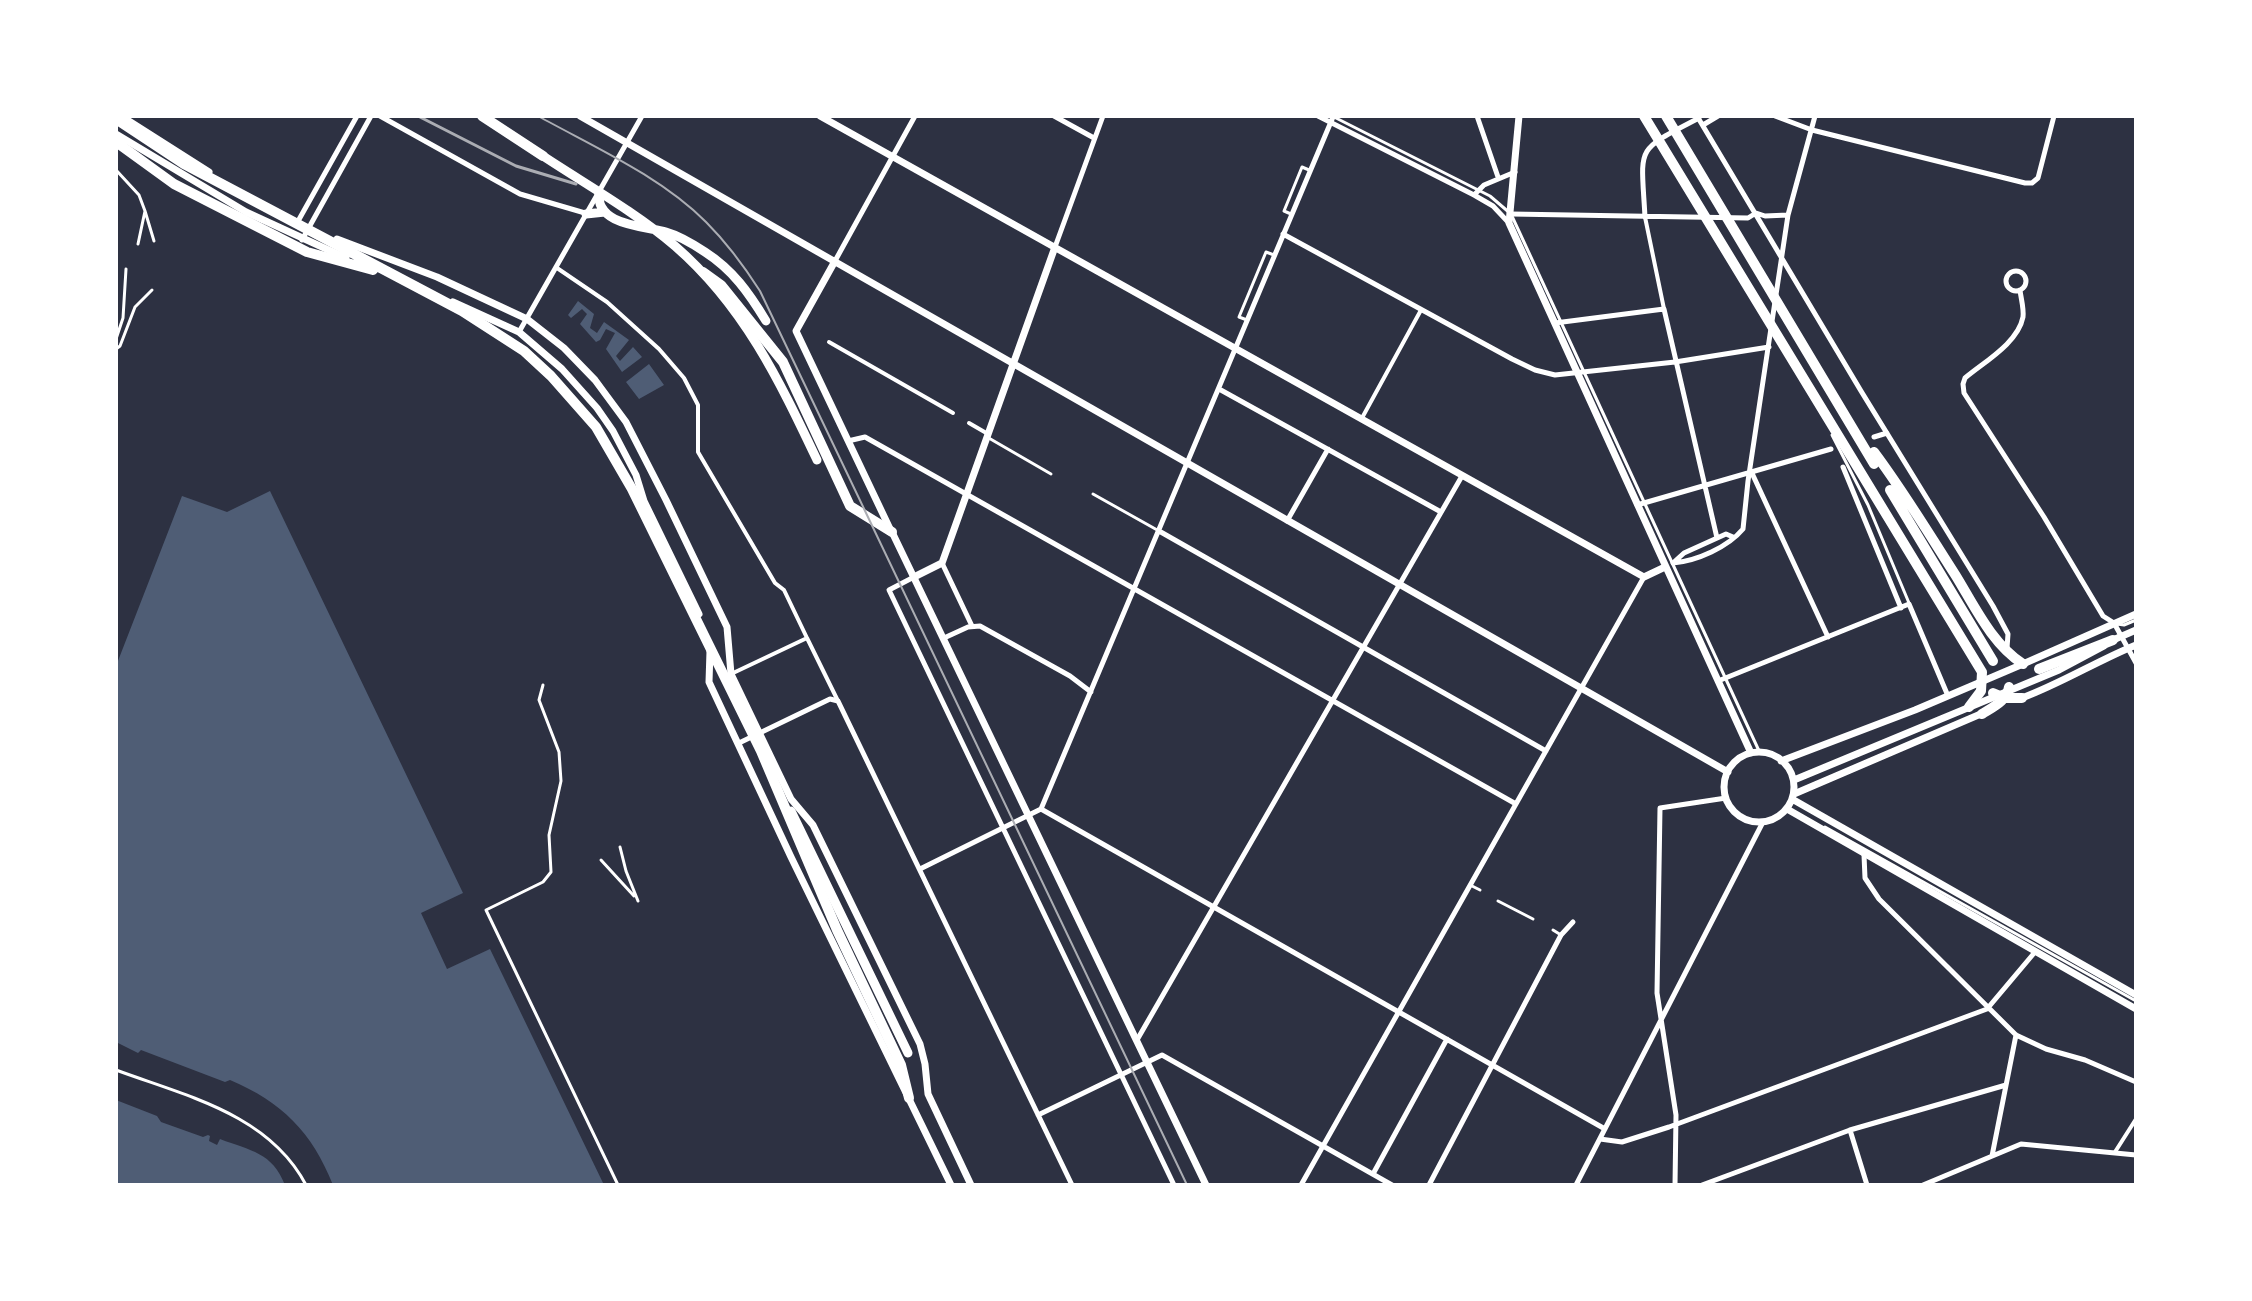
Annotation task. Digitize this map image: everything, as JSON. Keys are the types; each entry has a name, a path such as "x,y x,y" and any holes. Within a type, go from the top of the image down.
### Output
{"highway":[{"path":"482,116 654,230 721,285 783,362 847,502 854,510 892,532"},
{"path":"1644,116 1811,392 1873,502 1982,672 1981,691 1969,707"},
{"path":"1666,116 1874,464"},
{"path":"116,119 184,164 462,311 524,351 551,376 596,427 632,489 761,751 901,1065 909,1098"},
{"path":"116,142 174,184 313,255 362,265 393,276"},
{"path":"599,192 598,198 605,212 626,224 670,233 705,251 744,286 781,384 817,460"},
{"path":"586,214 605,212"},
{"path":"1848,419 1987,626 2022,664"},
{"path":"1894,487 1984,629"},
{"path":"1894,487 1993,661"},
{"path":"2039,669 2113,640"},
{"path":"1982,714 2002,693 2022,698"},
{"path":"819,877 908,1053"}],"street":[{"path":"121,116 248,195 341,242 437,277 527,319 580,364 626,422 727,627 731,674 791,799 813,825 920,1044 928,1094 971,1185"},
{"path":"291,235 357,116"},
{"path":"302,240 371,116"},
{"path":"380,116 528,197 586,214"},
{"path":"580,116 1728,772"},
{"path":"519,332 642,116"},
{"path":"820,116 1644,577"},
{"path":"915,116 796,331 1206,1185"},
{"path":"1054,116 1094,138"},
{"path":"972,626 942,563 1103,116"},
{"path":"1318,116 1331,118 1476,192 1510,219 1756,753"},
{"path":"1477,116 1498,177"},
{"path":"1510,219 1519,116"},
{"path":"1703,125 1718,116"},
{"path":"1775,116 1812,130 2025,183 2032,183 2038,178 2054,116"},
{"path":"1669,565 1687,562 1729,543 1741,533 1788,215 1815,116"},
{"path":"1717,538 1675,362 1645,217 1642,162 1645,150 1652,142 1698,117 2006,628 2009,641 2006,650"},
{"path":"920,869 1041,809 1331,118"},
{"path":"116,134 213,194 291,235 486,315 519,332 575,381 613,431 636,475 644,501 710,636 709,682 951,1185"},
{"path":"1476,192 1498,177 1516,171"},
{"path":"1510,219 1748,218 1756,213"},
{"path":"1756,213 1765,216 1788,215"},
{"path":"1283,234 1535,370 1555,375 1675,362 1769,347"},
{"path":"557,268 607,302 659,349 684,378 698,405 698,452 775,583 784,590 1072,1185"},
{"path":"2012,271 2019,271 2025,277 2025,286 2020,290 2010,290 2006,285 2006,278 2012,271"},
{"path":"2020,290 2024,313 2020,327 2013,338 1965,378 1962,389 2103,616 2114,623 2136,663"},
{"path":"1558,322 1664,309"},
{"path":"1362,418 1421,310"},
{"path":"829,342 953,413"},
{"path":"1219,389 1441,512"},
{"path":"969,423 988,435"},
{"path":"1874,437 1887,433"},
{"path":"848,441 865,437 1516,804"},
{"path":"1287,521 1328,449"},
{"path":"1640,503 1831,449"},
{"path":"1843,467 1901,608"},
{"path":"1751,470 1828,637"},
{"path":"1137,1040 1462,476"},
{"path":"1159,531 1546,751"},
{"path":"1301,1185 1644,577 1717,538 1726,534 1733,537"},
{"path":"942,563 889,590 1174,1185"},
{"path":"1722,679 1909,604 1952,695"},
{"path":"1781,761 1952,695 2136,614"},
{"path":"944,638 972,626 980,626 1070,676 1091,692"},
{"path":"1794,780 2093,654 2113,640 2136,630"},
{"path":"731,674 807,638"},
{"path":"1793,797 2060,683 2136,645"},
{"path":"739,743 830,699 838,701"},
{"path":"1756,753 1781,761 1794,780 1793,797 1780,816 1763,822 1750,821 1731,808 1724,789 1728,772 1738,760 1756,753"},
{"path":"1793,797 2136,995"},
{"path":"1675,1185 1676,1125 1657,993 1660,808 1726,798"},
{"path":"1041,809 1605,1129"},
{"path":"1787,809 2136,1009"},
{"path":"1576,1185 1763,822"},
{"path":"1864,855 1865,878 1879,899 2016,1035 2136,1082"},
{"path":"1429,1185 1561,935 1573,922"},
{"path":"1600,1139 1622,1142 1676,1125 1987,1009 2035,952"},
{"path":"1991,1156 2016,1035"},
{"path":"1373,1174 1447,1039"},
{"path":"1038,1115 1162,1055 1392,1185"},
{"path":"1702,1185 1850,1130 2006,1085"},
{"path":"2115,1152 2136,1119"},
{"path":"1850,1130 1867,1185"},
{"path":"1923,1185 2021,1144 2136,1155"}],"lane":[{"path":"116,170 139,195 154,241"},
{"path":"138,244 145,211"},
{"path":"116,339 123,318 126,269"},
{"path":"116,349 138,302 152,290"},
{"path":"988,435 1051,474"},
{"path":"1093,494 1159,531"},
{"path":"1873,502 1909,604"},
{"path":"2114,623 2124,625 2136,620"},
{"path":"543,685 539,700 559,752 561,781 549,835 551,872 543,882 486,910 618,1185"},
{"path":"1818,827 1828,828 2136,1001"},
{"path":"601,860 638,901 620,847"},
{"path":"1470,885 1480,890"},
{"path":"1498,901 1533,919"},
{"path":"1553,930 1561,935"},
{"path":"116,1070 199,1101 262,1132 289,1158 306,1185"}],"water":[{"path":"578,301 594,314 590,328 597,333 604,322 629,340 616,356 620,361 633,347 642,357 622,372 606,349 615,333 606,329 596,342 580,324 587,314 582,309 571,318 568,315"},
{"path":"649,364 664,385 639,399 626,382"},
{"path":"270,491 463,893 421,913 447,969 490,949 604,1185 333,1185 305,1134 265,1098 230,1080 225,1082 141,1050 138,1053 116,1042 116,666 182,496 227,512"},
{"path":"116,1100 157,1116 161,1122 203,1137 208,1135 209,1141 217,1145 220,1139 259,1154 274,1166 285,1185 116,1185"}],"tram line":[{"path":"538,116 626,163 668,190 706,222 728,246 760,291 1187,1185"}],"railway":[{"path":"418,116 516,166 576,184"}]}
